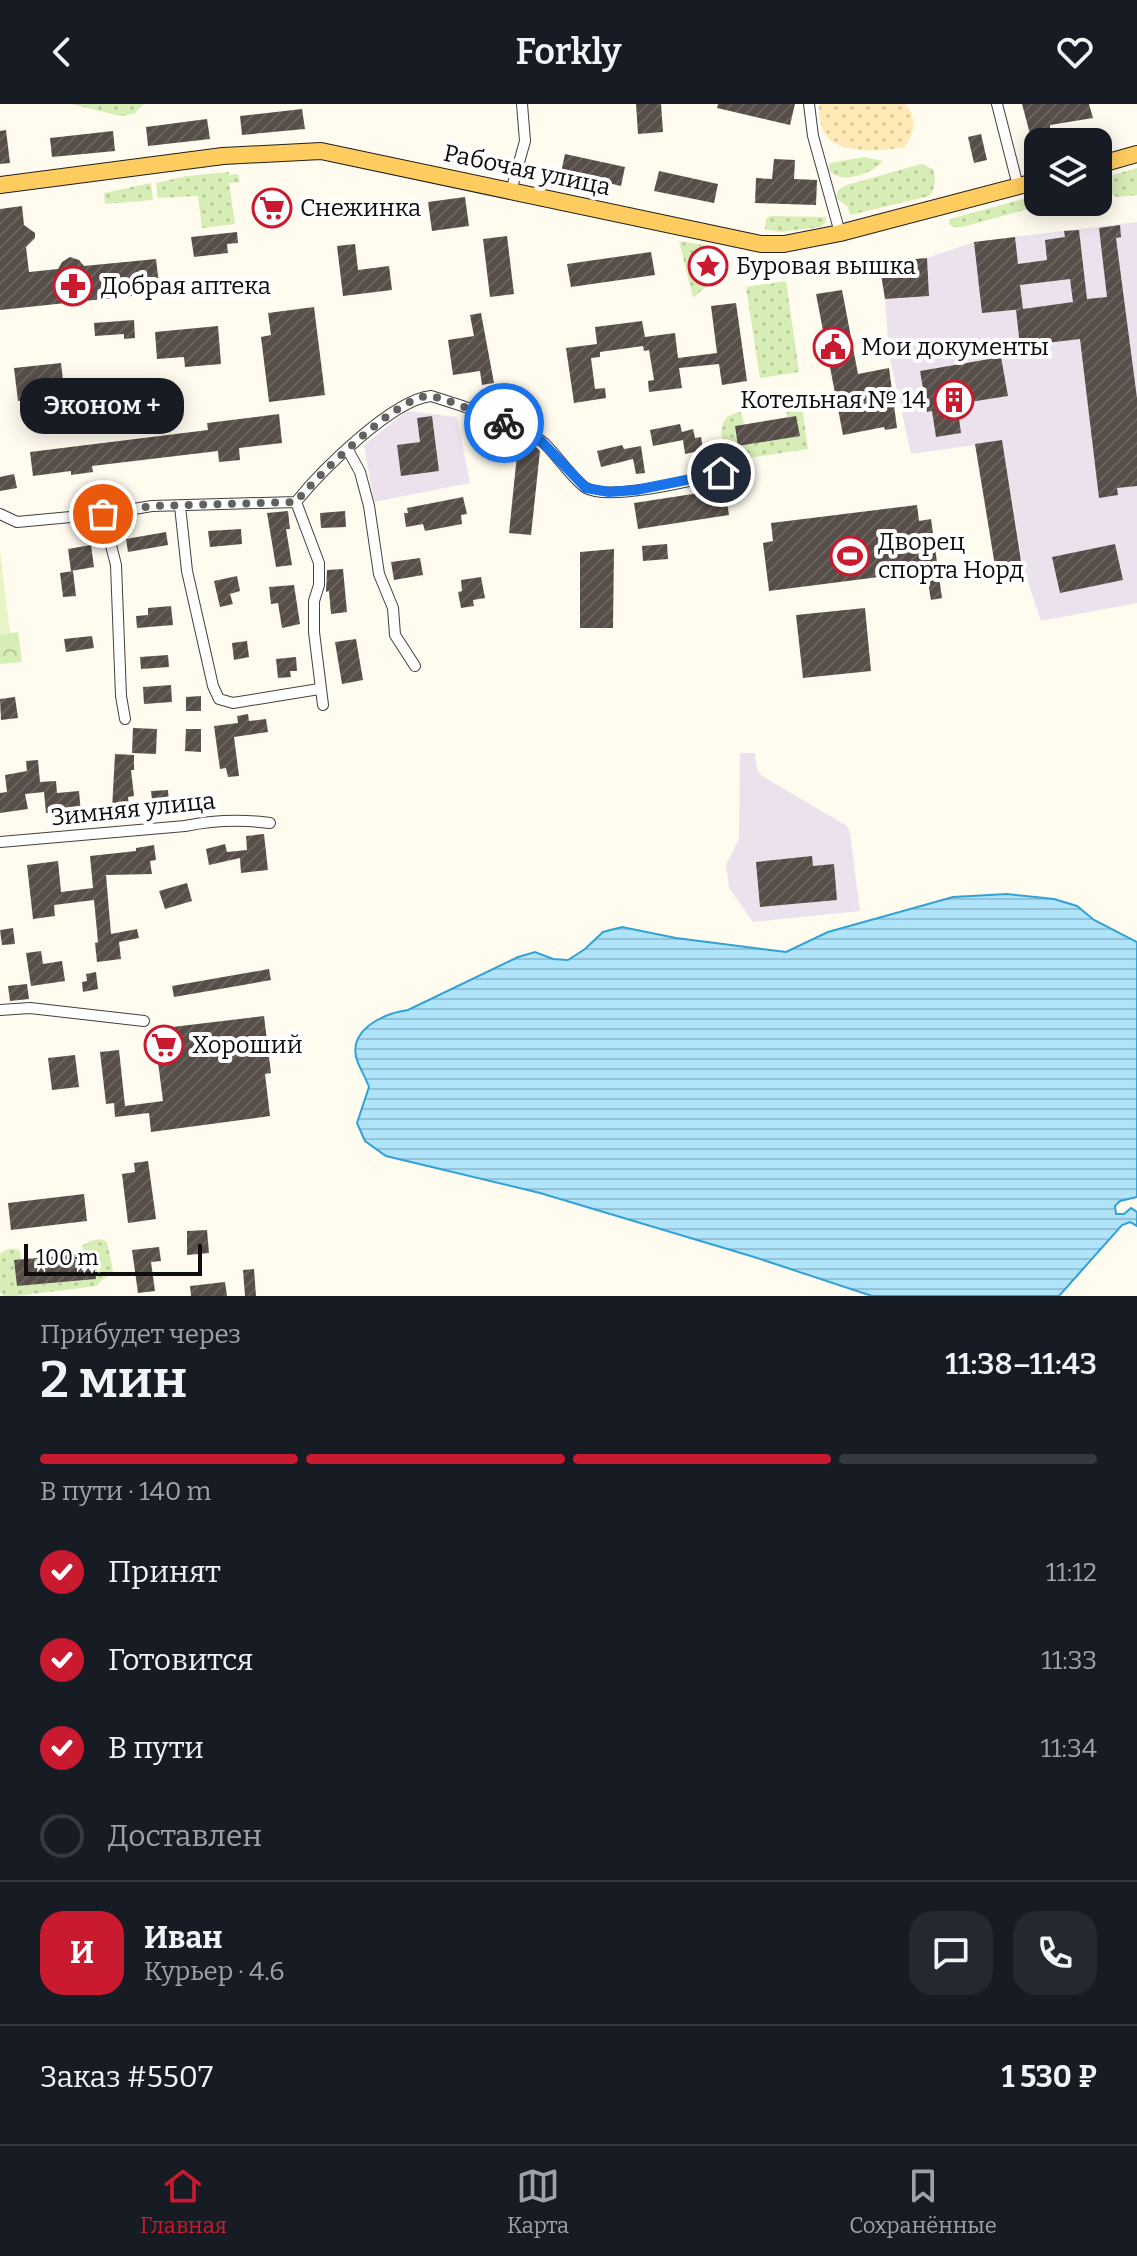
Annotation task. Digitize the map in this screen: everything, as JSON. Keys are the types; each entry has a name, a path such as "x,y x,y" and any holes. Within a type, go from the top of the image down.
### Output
{"main road":[{"name":"Рабочая улица","path":"0,185 223,156 321,151 761,244 784,244 840,233 1024,184"},
{"path":"1112,161 1137,154"}],"street":[{"path":"511,191 525,141 522,104"},
{"path":"809,104 813,136 840,233"},
{"path":"997,104 1018,186"},
{"path":"0,514 17,522 152,506 296,502 314,480 391,413 416,398 431,396 518,428 541,441 586,488 609,492 636,490 743,469"},
{"path":"348,450 360,472 369,506 379,574 393,608 395,635 415,666"},
{"path":"296,502 319,563 319,585 314,601 319,689 323,705"},
{"path":"180,506 187,571 213,686 219,699 233,703 319,689"},
{"path":"103,514 116,565 121,696 125,719"},
{"name":"Зимняя улица","path":"0,842 185,826 212,820 270,823"},
{"path":"0,1010 30,1008 144,1021"}],"shaded area":[{"path":"1137,222 1137,603 1041,621 1023,567 1002,441 911,454 889,354 885,299 929,296 927,258 974,242"},
{"path":"407,411 457,417 470,483 374,502 364,445"},
{"path":"740,753 755,753 757,770 762,776 847,826 860,911 753,922 729,888 726,865 739,839"}],"green space":[{"path":"71,104 144,104 134,114 121,116"},
{"path":"864,157 883,161 856,176 840,177 828,169 830,163"},
{"path":"921,164 933,169 934,173 934,187 929,196 850,215 848,207 836,198 838,190 847,185"},
{"path":"1137,168 1137,195 1117,197 1112,194 1112,175"},
{"path":"229,172 229,175 238,174 240,182 229,183 235,224 202,228 198,196 158,198 156,183"},
{"path":"151,183 153,200 105,204 104,193"},
{"path":"1024,199 1024,210 962,227 953,227 949,224 950,219"},
{"path":"770,216 826,217 820,227 780,232 765,229 766,219"},
{"path":"679,241 715,247 720,258 703,262 705,270 723,261 726,269 693,298"},
{"path":"786,281 799,372 760,378 746,287"},
{"path":"787,402 797,402 802,407 808,449 735,460 728,457 722,428 733,414 741,412 744,424 735,426 739,446 799,436 796,416 787,417"},
{"path":"0,549 10,633 0,635"},
{"path":"18,632 22,662 0,664 0,635"},
{"path":"100,1239 107,1242 113,1270 97,1286 16,1296 3,1296 0,1292 0,1254 5,1251 12,1248 20,1251 21,1260 14,1261 17,1286 95,1279 93,1253 84,1254 82,1246"}],"sand":[{"path":"819,104 906,104 912,115 913,131 905,147 877,150 846,148 830,140 824,133"}],"water":[{"path":"1007,894 1054,899 1077,906 1094,920 1137,942 1137,1197 1120,1201 1115,1206 1116,1214 1124,1214 1131,1208 1137,1212 1137,1226 1130,1222 1122,1225 1059,1296 872,1296 540,1193 386,1156 365,1141 357,1123 369,1087 355,1052 361,1033 387,1015 408,1010 518,957 535,952 553,959 568,960 603,932 622,927 676,938 786,952 828,932 953,897"}],"building":[{"path":"636,104 661,104 663,132 638,134"},
{"path":"718,104 795,104 790,125 717,108"},
{"path":"1022,104 1089,104 1093,118 1050,125 1050,128 1028,128"},
{"path":"302,109 305,129 242,135 240,116"},
{"path":"207,119 210,139 148,146 146,127"},
{"path":"6,130 10,163 0,164 0,131"},
{"path":"113,131 115,151 52,157 50,138"},
{"path":"981,134 987,160 974,163 968,137"},
{"path":"565,154 625,167 621,186 561,172"},
{"path":"774,159 795,160 794,179 817,180 816,205 755,203 756,178 772,179"},
{"path":"659,171 718,184 714,203 654,191"},
{"path":"281,197 283,216 262,219 260,199"},
{"path":"465,197 469,226 432,231 428,202"},
{"path":"22,206 24,225 35,233 35,238 26,247 29,272 58,269 70,257 84,266 156,259 160,293 0,310 0,209"},
{"path":"1120,225 1121,237 1116,238 1137,398 1137,486 1117,488 1118,495 1099,498 1080,339 1020,346 1016,310 1022,309 982,313 974,242 1015,237 1018,264 1047,260 1045,240 1065,237 1064,231 1079,230 1087,299 1107,297 1099,228","holes":["1070,279 1073,302 1023,309 1020,285"]},
{"path":"237,232 238,243 227,244 228,253 194,257 191,237"},
{"path":"507,236 514,294 490,297 483,239"},
{"path":"355,244 358,270 389,266 392,290 343,296 337,246"},
{"path":"651,252 655,275 571,287 567,264"},
{"path":"927,258 929,296 885,299 879,262"},
{"path":"842,290 858,374 889,368 897,428 885,430 884,427 843,435 816,294"},
{"path":"736,303 747,381 722,385 719,364 679,368 682,388 649,392 648,381 654,380 649,350 644,351 643,346 600,352 600,357 591,358 595,389 605,388 606,398 574,403 566,348 597,344 595,327 642,321 645,337 675,333 678,358 717,353 711,306"},
{"path":"314,307 325,395 269,402 261,337 271,335 268,313"},
{"path":"481,313 494,383 482,385 480,371 453,375 448,340 474,336 470,315"},
{"path":"134,320 135,338 124,339 124,334 95,336 94,323"},
{"path":"218,326 221,364 185,367 184,357 157,359 155,332"},
{"name":"Котельная № 14","path":"1001,357 1008,396 957,404 961,433 936,437 932,411 927,412 920,371"},
{"path":"61,363 65,396 18,401 14,368"},
{"path":"279,414 282,443 239,448 240,460 219,462 218,451 92,466 93,472 71,475 71,471 33,476 30,452 208,430 207,423"},
{"path":"432,416 439,471 401,476 397,445 420,442 417,418"},
{"path":"796,416 800,436 738,446 735,426"},
{"path":"680,424 682,432 693,429 695,438 701,437 703,450 685,454 683,440 653,446 650,430"},
{"path":"1002,440 1022,567 996,572 975,444"},
{"path":"518,445 536,447 540,451 531,535 509,533"},
{"path":"622,445 624,449 641,446 645,473 636,474 633,459 601,467 597,451"},
{"path":"14,474 17,488 0,491 0,477"},
{"path":"725,489 729,515 638,529 634,503"},
{"path":"463,497 467,514 461,515 462,524 425,531 423,524 406,527 404,513 408,513 407,508"},
{"name":"Дворец спорта Норд","path":"917,505 919,521 931,519 942,598 931,600 926,571 769,591 763,543 773,541 771,523"},
{"path":"288,511 290,529 286,529 292,565 276,567 267,513"},
{"path":"345,511 346,527 321,528 320,513"},
{"path":"241,529 242,544 210,547 208,531"},
{"path":"166,532 168,545 128,552 126,539"},
{"path":"667,544 668,559 643,561 642,546"},
{"path":"1115,544 1123,580 1060,593 1052,557"},
{"path":"91,545 94,567 71,571 68,549"},
{"path":"614,549 613,628 580,628 580,552"},
{"path":"420,558 423,575 394,580 391,562"},
{"path":"343,569 347,612 331,614 329,591 326,592 327,570"},
{"path":"73,571 76,596 63,597 60,573"},
{"path":"237,576 240,591 230,594 233,604 220,607 214,581"},
{"path":"481,577 485,598 473,600 474,606 461,608 458,592 462,591 461,580"},
{"path":"294,585 300,624 282,628 278,603 271,604 269,587"},
{"path":"171,606 173,625 137,628 136,616 148,615 148,608"},
{"path":"865,608 871,671 803,678 796,615"},
{"path":"92,636 94,648 66,652 64,639"},
{"path":"356,639 363,680 342,684 335,642"},
{"path":"247,641 249,657 234,660 232,643"},
{"path":"168,655 169,667 141,669 140,657"},
{"path":"296,657 297,671 290,671 291,677 278,678 276,659"},
{"path":"171,685 172,702 144,704 143,687"},
{"path":"201,696 201,711 186,711 186,697"},
{"path":"15,697 18,718 1,720 0,699"},
{"path":"248,714 249,721 266,719 268,732 234,737 239,776 228,777 226,768 220,769 214,726 238,723 237,716"},
{"path":"133,728 157,729 156,754 132,753"},
{"path":"186,729 201,729 201,752 185,751"},
{"path":"115,754 134,755 134,770 131,770 134,796 128,797 129,807 112,809"},
{"path":"38,760 40,782 56,781 57,793 79,791 81,813 59,816 58,812 46,813 44,792 25,794 28,809 0,813 0,793 7,792 5,775 27,771 26,761"},
{"path":"168,790 169,804 178,803 179,813 154,816 151,791"},
{"path":"264,834 268,870 241,873 240,858 209,865 206,849 225,844 227,852 247,850 246,836"},
{"path":"154,845 156,860 150,861 152,874 106,875 111,934 137,929 139,938 119,942 121,959 97,962 94,900 54,905 55,916 33,919 27,865 58,861 61,892 93,888 90,856 136,851 136,848"},
{"path":"812,856 813,866 834,864 837,900 760,907 756,862"},
{"path":"187,883 192,901 165,909 159,891"},
{"path":"13,928 15,944 2,945 0,930"},
{"path":"41,951 43,964 62,961 65,981 31,986 26,953"},
{"path":"269,969 271,980 174,997 172,986"},
{"path":"96,972 98,989 83,992 82,982 87,981 86,974"},
{"path":"27,984 29,999 10,1001 8,986"},
{"path":"264,1016 271,1073 265,1074 270,1116 151,1132 149,1113 115,1117 114,1103 106,1104 100,1052 119,1050 125,1106 163,1101 155,1039 165,1038 164,1028"},
{"path":"75,1055 79,1087 52,1090 48,1058"},
{"path":"148,1161 156,1219 128,1223 122,1174 135,1172 134,1163"},
{"path":"84,1194 87,1221 11,1230 8,1203"},
{"path":"207,1230 209,1253 187,1255 187,1231"},
{"path":"159,1247 161,1261 151,1262 155,1291 138,1293 132,1250"},
{"path":"93,1253 96,1279 17,1286 14,1260"},
{"path":"254,1269 256,1296 245,1296 243,1270"},
{"path":"225,1282 227,1296 191,1296 190,1286"}],"way so far":[{"path":"103,514 152,506 296,502 314,480 371,430 416,398 431,396 504,423"}],"place":[{"name":"Снежинка","path":"272,208"},
{"name":"Буровая вышка","path":"708,266"},
{"name":"Добрая аптека","path":"73,286"},
{"name":"Мои документы","path":"833,347"},
{"name":"Котельная № 14","path":"954,400"},
{"name":"Эконом +","path":"103,514"},
{"name":"Дворец спорта Норд","path":"850,556"},
{"name":"Хороший","path":"164,1045"}],"route":[{"path":"504,423 541,441 586,488 609,492 636,490 721,473"}]}
